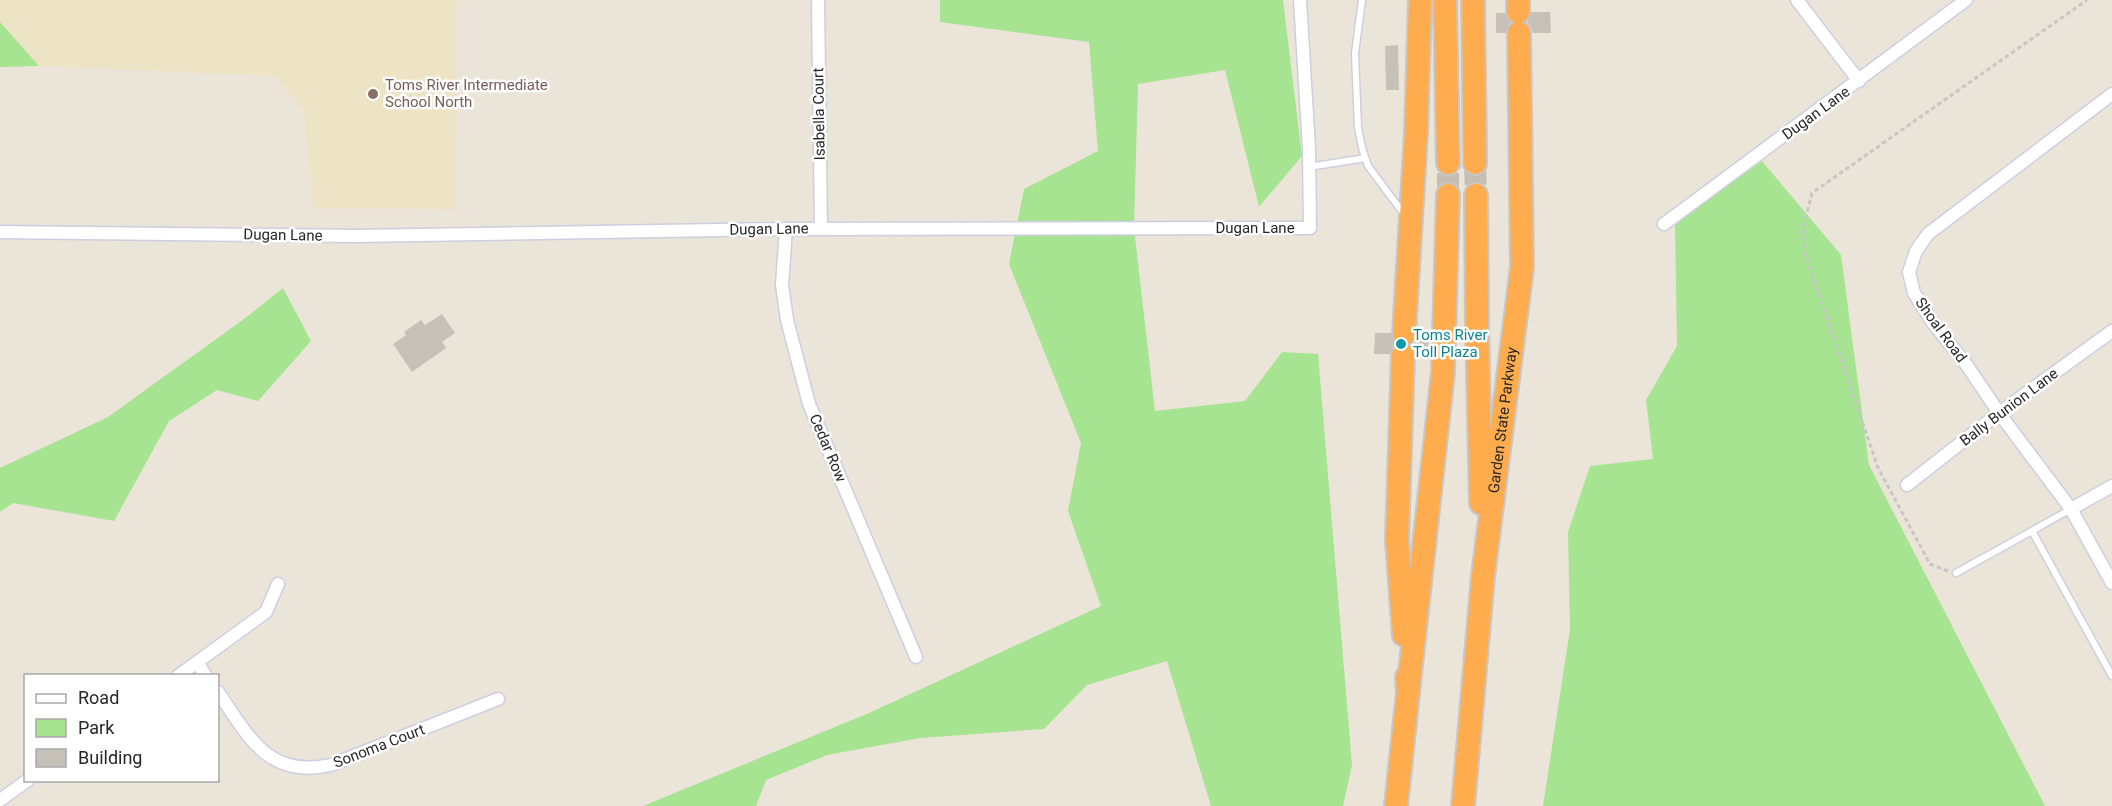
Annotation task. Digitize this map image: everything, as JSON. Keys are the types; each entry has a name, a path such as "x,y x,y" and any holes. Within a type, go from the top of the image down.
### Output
{"highway":[{"path":"1408,692 1397,540 1403,344 1417,122 1420,0"},
{"path":"1445,0 1448,163"},
{"path":"1473,0 1475,163"},
{"name":"Garden State Parkway","path":"1463,806 1483,576 1522,267 1518,15"},
{"path":"1396,806 1443,372 1448,195"},
{"path":"1476,195 1483,576"}],"street":[{"name":"Isabella Court","path":"818,0 821,229"},
{"name":"Dugan Lane","path":"0,232 356,236 786,229 1310,228 1300,0"},
{"path":"1797,0 1859,81"},
{"name":"Dugan Lane","path":"1664,224 1966,0"},
{"name":"Shoal Road","path":"2112,94 1928,234 1916,251 1909,272 1914,292 1933,323 1966,364 1999,413 2071,509 2112,583"},
{"name":"Cedar Row","path":"786,229 782,285 787,320 809,404 916,657"},
{"name":"Bally Bunion Lane","path":"1907,485 1999,413 2112,332"},
{"path":"2071,509 2112,486"},
{"path":"179,674 266,612 278,584"},
{"path":"197,662 205,674"},
{"name":"Sonoma Court","path":"219,693 251,741 262,752 296,767 314,768 331,765 498,699"},
{"path":"0,800 25,782"}],"lane":[{"path":"1362,0 1355,53 1358,128 1368,166 1411,223"},
{"path":"1309,167 1365,158"},
{"path":"1956,573 2071,509"},
{"path":"2032,531 2112,676"}],"shaded area":[{"name":"Toms River Intermediate School North","path":"0,0 457,0 456,209 313,208 304,112 275,76 39,66 0,22"}],"green space":[{"path":"940,0 1283,0 1302,156 1259,207 1225,70 1138,84 1134,228 1155,411 1245,401 1282,352 1318,354 1352,765 1343,806 1211,806 1167,661 1087,685 1044,729 920,738 827,755 766,780 756,806 643,806 869,713 1101,606 1068,511 1081,443 1009,264 1024,189 1098,151 1089,42 940,22"},
{"path":"0,22 39,66 0,67"},
{"path":"1762,161 1841,255 1869,465 2045,806 1543,806 1570,629 1568,532 1590,466 1653,459 1646,400 1677,346 1675,223"},
{"path":"283,288 311,341 258,401 217,390 169,421 114,521 13,503 0,512 0,468 108,417 244,319"}],"building":[{"path":"1531,12 1550,12 1551,33 1533,33 1527,22"},
{"path":"1496,13 1505,13 1510,23 1506,33 1496,33"},
{"path":"1398,45 1399,90 1386,90 1385,46"},
{"path":"442,314 455,333 442,342 446,348 412,372 393,344 406,335 404,332 421,320 425,325"},
{"path":"1375,333 1391,333 1395,344 1390,354 1374,354"},
{"path":"1418,334 1429,334 1428,355 1416,355 1412,345"}],"tunnel":[{"path":"1448,163 1448,195"},
{"path":"1475,163 1476,195"}],"place":[{"name":"Toms River Intermediate School North","path":"373,94"},
{"name":"Toms River Toll Plaza","path":"1401,344"}]}
